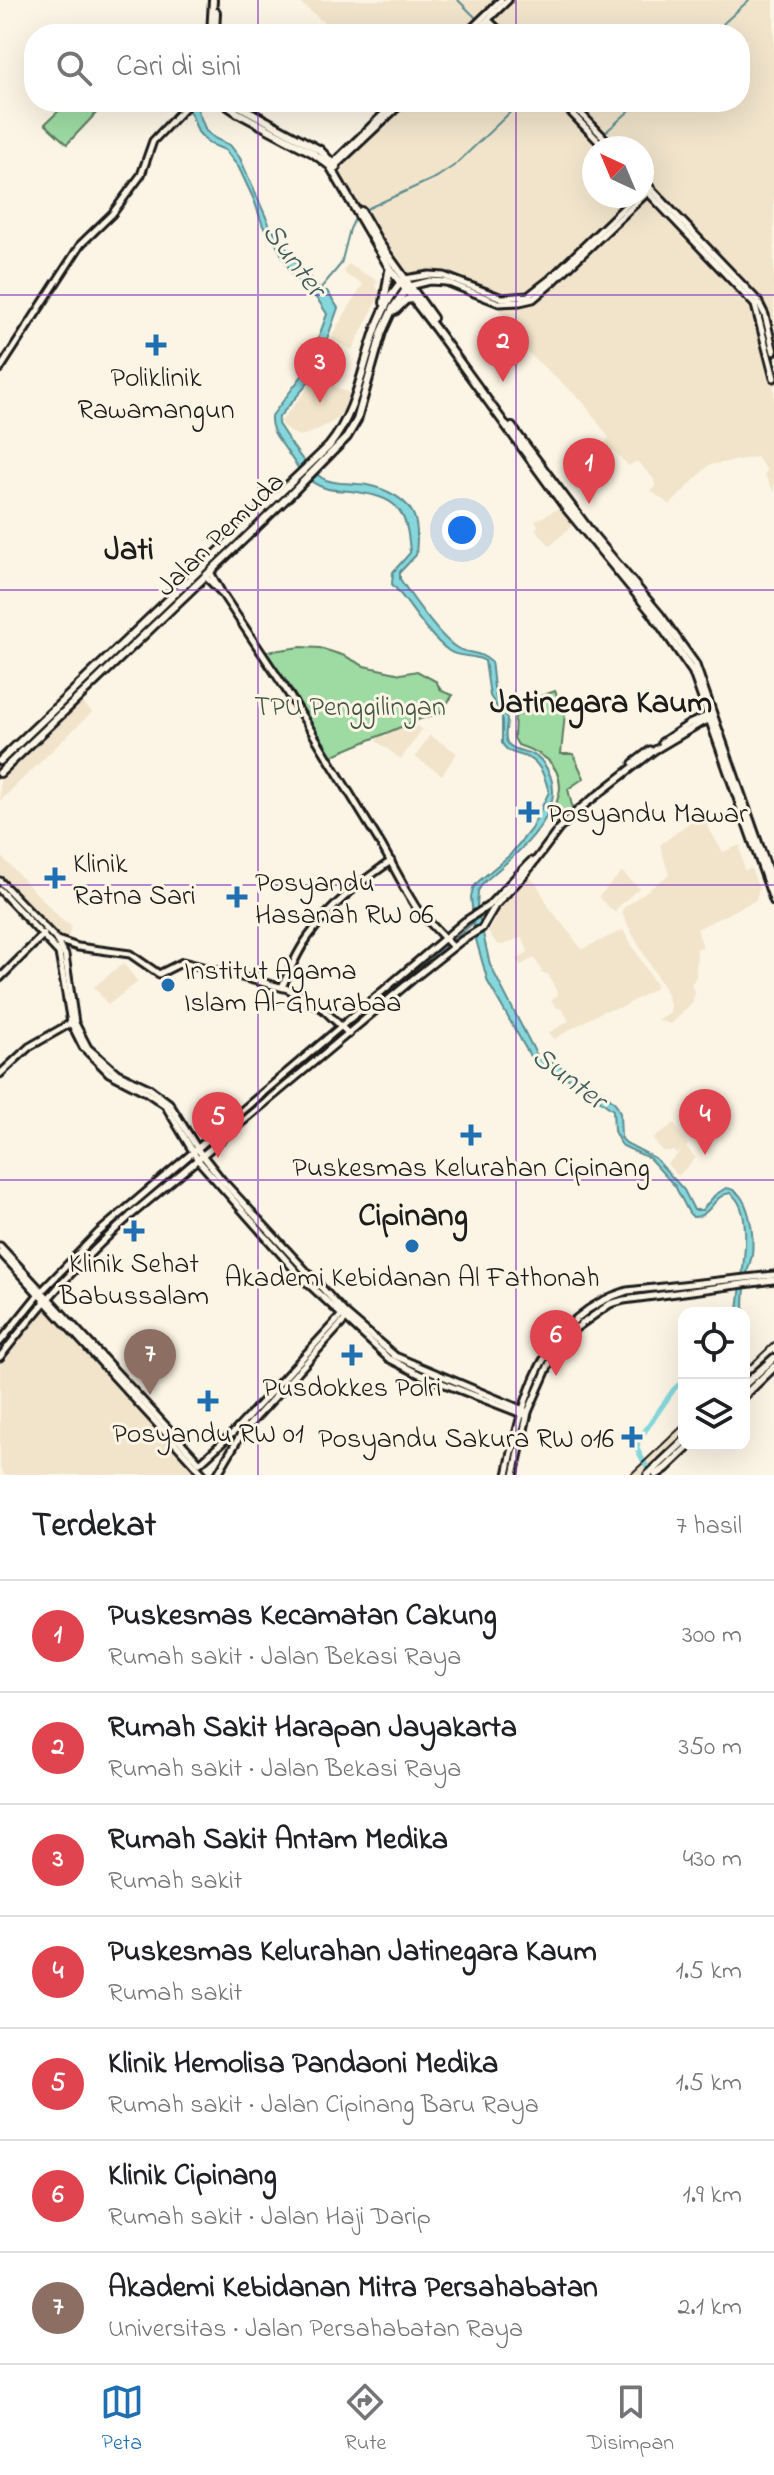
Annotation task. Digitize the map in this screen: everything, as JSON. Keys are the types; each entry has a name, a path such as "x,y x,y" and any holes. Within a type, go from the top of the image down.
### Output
{"main road":[{"path":"214,24 215,0"},
{"path":"237,112 333,166"},
{"path":"250,112 320,150 333,166 387,266 437,327"},
{"path":"359,213 405,285 567,501 684,647 699,671 774,901"},
{"path":"383,307 389,278 387,266"},
{"name":"Jalan Pemuda","path":"314,466 336,438 349,414 383,307 405,285"},
{"name":"Jalan Pemuda","path":"0,773 5,760 347,437 357,420 387,320 405,285"},
{"path":"387,320 406,300 412,299"},
{"name":"Jalan Pemuda","path":"5,760 208,573 272,506"},
{"path":"712,716 774,888"},
{"path":"750,1389 774,1358"},
{"path":"750,1381 768,1369"},
{"path":"652,1474 678,1447"},
{"path":"652,1474 666,1468 684,1451"}],"street":[{"path":"482,22 501,0"},
{"path":"479,24 508,0"},
{"path":"482,22 486,24"},
{"path":"0,369 81,244 112,214 141,175 153,141 181,112"},
{"path":"333,166 386,112"},
{"path":"333,166 392,112"},
{"path":"571,112 594,136"},
{"path":"580,112 603,136"},
{"path":"654,197 755,305 771,349 774,378"},
{"path":"562,271 624,208"},
{"path":"405,285 429,278 450,277 494,296 522,298 552,280 626,208"},
{"path":"0,362 7,356"},
{"path":"208,573 285,688 417,909 449,943"},
{"path":"0,1357 44,1296 98,1233 198,1154 449,943 468,919 489,908 526,873 569,818 661,744 712,716"},
{"path":"282,987 303,945 319,922 368,876 389,862"},
{"path":"0,881 46,933 62,961 73,1022 88,1048 109,1073 165,1105 198,1154 345,1316 388,1352 447,1382 524,1413"},
{"path":"0,890 46,933 63,943 130,954 159,974 183,962 282,987 317,1005 346,1030"},
{"path":"0,1342 44,1296 198,1154 449,943 474,934 485,925 489,908"},
{"path":"0,978 46,933"},
{"path":"55,938 66,960 73,1022"},
{"path":"63,951 78,947"},
{"path":"0,1074 29,1047 73,1022"},
{"path":"0,1246 204,1475"},
{"path":"0,1252 44,1296"},
{"path":"507,1475 524,1413 559,1346 576,1328 610,1304 700,1286 774,1277"},
{"path":"217,1475 239,1436 345,1316"},
{"path":"768,1369 774,1379"},
{"path":"175,1440 201,1463 288,1379"},
{"path":"514,1475 524,1413"}],"shaded area":[{"path":"297,0 774,0 774,492 764,474 767,471 757,457 709,465 670,505 651,491 655,486 654,479 637,461 629,466 605,443 609,438 583,402 527,352 524,337 499,311 505,300 488,296 454,278 408,278 381,246 338,167 393,112 750,112 750,24 326,24"},
{"path":"348,264 378,281 375,286 381,293 352,350 336,342 334,346 330,343 363,284 347,276 344,270"},
{"path":"317,377 349,393 343,412 336,420 299,436 288,431 281,421"},
{"path":"561,507 575,523 550,546 535,529 538,526 535,521"},
{"path":"79,699 92,712 0,801 0,774"},
{"path":"408,720 422,730 401,759 376,741"},
{"path":"430,735 457,753 442,775 415,757"},
{"path":"702,817 723,852 740,845 744,870 751,869 759,888 756,900 697,929 702,947 697,949 696,977 691,985 695,993 692,1003 671,1024 658,1020 670,1012 666,992 622,913 623,908 669,875 660,845 690,822"},
{"path":"0,855 71,926 68,939 50,930 0,878"},
{"path":"622,872 639,888 615,913 598,897"},
{"path":"528,876 537,884 549,907 582,949 623,930 656,985 654,989 623,1007 603,1011 554,1039 548,1033 569,1021 562,1009 551,1000 558,995 548,974 540,973 542,971 534,958 521,965 519,963 517,960 528,952 522,937 503,945 497,944 488,932 507,896"},
{"path":"123,963 138,982 108,1005 94,987"},
{"path":"674,1123 688,1145 686,1147 696,1158 678,1176 667,1164 682,1150 676,1153 662,1151 653,1139"},
{"path":"41,1311 47,1311 64,1327 198,1475 4,1475 0,1467 0,1363"},
{"path":"678,1428 678,1447 648,1475 628,1475"}],"green space":[{"path":"58,112 97,112 67,144 45,124"},
{"name":"TPU Penggilingan","path":"320,648 364,666 401,674 417,671 453,695 440,713 331,756 286,680 265,652"},
{"path":"555,691 565,713 561,754 573,754 584,778 568,789 573,810 559,823 551,818 560,791 556,770 546,759 518,745 514,738 515,716 530,711 533,699"}],"water":[{"name":"Sunter","path":"190,112 199,112 206,131 230,145 240,158 269,224 299,266 321,291 327,291 338,308 318,364 305,387 279,417 278,424 303,460 322,478 381,489 408,506 416,522 416,555 400,572 400,579 450,643 491,662 496,698 507,720 505,735 508,744 541,760 551,778 553,795 539,829 478,891 477,907 490,965 536,1054 604,1092 620,1113 621,1138 655,1158 684,1190 694,1210 702,1210 726,1188 740,1196 749,1215 752,1236 744,1307 739,1307 745,1231 738,1202 730,1193 724,1195 704,1214 693,1217 675,1186 649,1158 619,1141 614,1131 613,1110 571,1080 535,1062 488,982 475,936 473,888 510,855 531,829 549,792 545,780 535,762 509,750 502,743 502,715 490,696 485,661 449,651 433,636 392,584 393,572 410,553 406,525 396,507 379,497 328,489 312,482 276,435 271,417 307,369 327,314 318,300 293,276 263,226 239,168 225,150 208,143 198,132"}],"waterway":[{"path":"458,0 477,19"},
{"path":"723,24 749,0"},
{"path":"362,211 437,177 455,165 511,112"},
{"path":"607,131 628,112"},
{"name":"Sunter","path":"320,289 341,264 357,214"},
{"path":"231,1128 473,923"},
{"path":"47,1294 96,1242 192,1161"},
{"path":"0,1350 42,1299"},
{"name":"Cipinang","path":"651,1475 637,1449 638,1441 678,1385"}],"railway":[{"path":"750,1365 774,1342"},
{"path":"630,1475 678,1430"}],"place":[{"name":"Poliklinik Rawamangun","path":"156,345"},
{"name":"Rumah Sakit Harapan Jayakarta","path":"503,382"},
{"name":"Rumah Sakit Antam Medika","path":"320,403"},
{"name":"Puskesmas Kecamatan Cakung","path":"589,504"},
{"name":"Posyandu Mawar","path":"529,812"},
{"name":"Klinik Ratna Sari","path":"55,878"},
{"name":"Posyandu Hasanah RW 06","path":"237,897"},
{"name":"Institut Agama Islam Al-Ghurabaa","path":"168,985"},
{"name":"Puskesmas Kelurahan Cipinang","path":"471,1135"},
{"name":"Puskesmas Kelurahan Jatinegara Kaum","path":"705,1155"},
{"name":"Klinik Hemolisa Pandaoni Medika","path":"218,1158"},
{"name":"Klinik Sehat Babussalam","path":"134,1231"},
{"name":"Akademi Kebidanan Al Fathonah","path":"412,1246"},
{"name":"Pusdokkes Polri","path":"352,1355"},
{"name":"Klinik Cipinang","path":"556,1376"},
{"name":"Akademi Kebidanan Mitra Persahabatan","path":"150,1395"},
{"name":"Posyandu RW 01","path":"208,1401"},
{"name":"Posyandu Sakura RW 016","path":"632,1437"}],"district":[{"name":"Jati","path":"129,548"},
{"name":"Jatinegara Kaum","path":"601,701"},
{"name":"Cipinang","path":"413,1214"}]}
